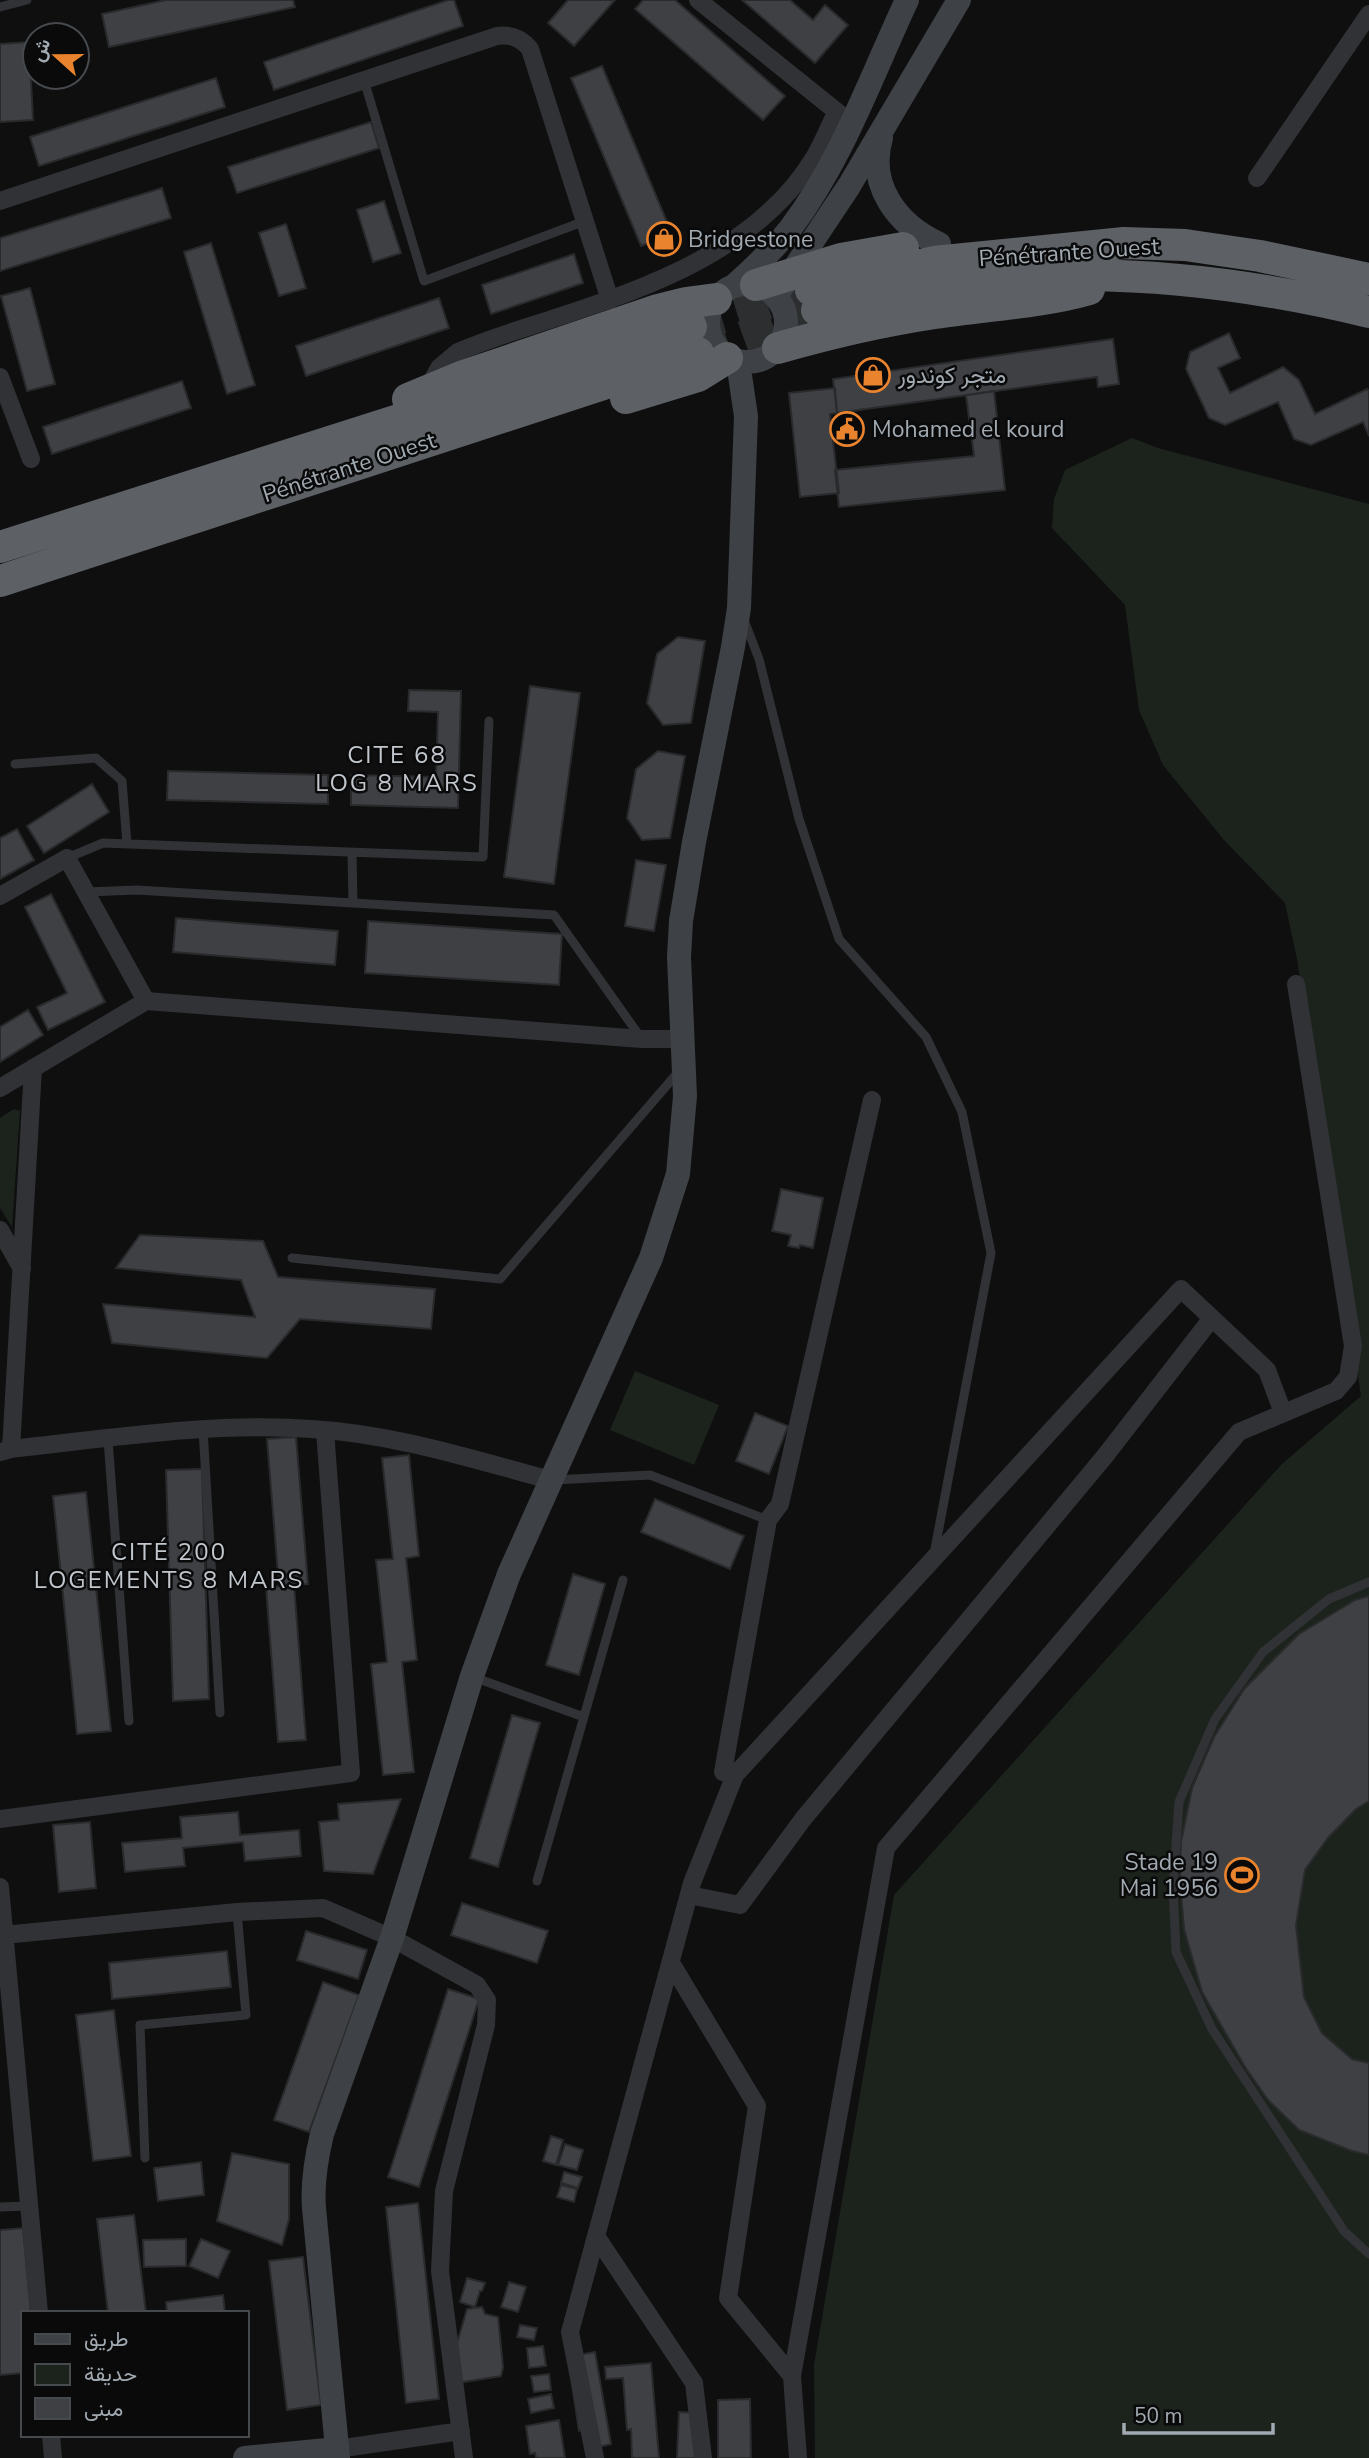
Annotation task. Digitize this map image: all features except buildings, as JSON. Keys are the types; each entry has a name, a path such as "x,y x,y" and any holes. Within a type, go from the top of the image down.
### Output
{"highway":[{"path":"340,439 384,412 428,390 665,308 772,291 841,259 939,244 1009,240 1061,249"},
{"name":"Pénétrante Ouest","path":"772,291 934,262 1124,243 1185,245 1260,256 1369,279"},
{"path":"774,352 822,335 922,315 1078,292 1120,275"},
{"name":"Pénétrante Ouest","path":"772,291 937,286 994,277 1120,275 1186,279 1285,293 1369,312"},
{"name":"Pénétrante Ouest","path":"0,547 340,439 713,350"},
{"name":"Pénétrante Ouest","path":"0,581 713,350"}],"main road":[{"path":"245,2458 337,2454 312,2183 322,2134 391,1938 471,1676 509,1574 650,1258 678,1174 685,1096 678,957 681,921 739,608 746,416 755,385 784,338 786,327 786,316 759,264 790,228 820,185 844,118 907,0"},
{"path":"746,416 713,350 708,331 710,309 772,291 843,197 959,0"},
{"path":"886,124 878,165 882,186 891,205 904,222 920,235 939,244"},
{"path":"713,350 760,361 774,352"}],"street":[{"path":"428,390 439,368 457,352 610,300 718,251 768,213 844,118 698,0"},
{"path":"1257,178 1369,14"},
{"path":"0,201 497,36 510,36 521,40 530,49 610,300"},
{"path":"1334,303 1369,322"},
{"path":"0,377 31,459"},
{"path":"0,896 67,858 146,1000"},
{"path":"798,2458 792,2376 886,1849 1239,1432 1336,1391 1348,1377 1353,1346 1296,984"},
{"path":"0,1088 146,1000 642,1039 684,1039"},
{"path":"33,1068 22,1269 6,1450 203,1429 325,1431 422,1445 550,1480"},
{"path":"735,1775 723,1772 768,1520 780,1504 872,1100"},
{"path":"0,1230 22,1269"},
{"path":"595,2458 570,2332 689,1895 735,1775 1181,1289 1267,1370 1283,1413"},
{"path":"689,1895 740,1905 803,1819 1105,1457 1212,1318"},
{"path":"0,1819 351,1773 325,1431"},
{"path":"0,1887 40,2311"},
{"path":"4,1935 237,1912 323,1908 391,1938 477,1985 487,2000 486,2025 444,2191 440,2271 464,2458"},
{"path":"671,1963 757,2106 728,2298 792,2376"},
{"path":"596,2235 694,2383 703,2458"},
{"path":"337,2454 461,2431"},
{"path":"51,2437 53,2458"}],"lane":[{"path":"0,7 27,0"},
{"path":"363,80 424,281 585,221"},
{"path":"739,608 759,659 799,819 839,939 926,1037 932,1049 962,1112 991,1253 933,1559"},
{"path":"67,858 103,843 483,857 489,721"},
{"path":"15,764 96,758 121,781 127,844"},
{"path":"352,853 353,903"},
{"path":"86,892 137,890 554,915 642,1039"},
{"path":"292,1258 500,1279 684,1066"},
{"path":"203,1429 220,1713"},
{"path":"108,1439 130,1721"},
{"path":"550,1480 650,1475 768,1520"},
{"path":"537,1881 623,1580"},
{"path":"1369,1582 1329,1599 1263,1652 1214,1719 1179,1802 1174,1887 1176,1952 1212,2029 1344,2231 1369,2254"},
{"path":"471,1676 584,1717"},
{"path":"145,2158 140,2025 246,2015 237,1912"},
{"path":"0,2207 29,2206"}],"green space":[{"path":"1132,438 1158,448 1369,504 1369,2458 815,2458 814,2365 894,1895 1282,1464 1361,1396 1297,959 1285,903 1224,840 1163,765 1139,710 1125,605 1052,528 1054,499 1065,470"},
{"path":"14,1109 20,1111 12,1227 0,1208 0,1118"},
{"path":"635,1371 719,1405 694,1465 610,1430"}],"tunnel":[{"path":"691,327 811,290"},
{"path":"698,353 817,310"}],"place":[{"name":"Bridgestone","path":"664,239"},
{"name":"متجر كوندور","path":"873,375"},
{"name":"Mohamed el kourd","path":"847,429"},
{"name":"Stade 19 Mai 1956","path":"1242,1875"}],"district":[{"name":"CITE 68 LOG 8 MARS","path":"397,769"},
{"name":"CITÉ 200 LOGEMENTS 8 MARS","path":"169,1566"}]}
